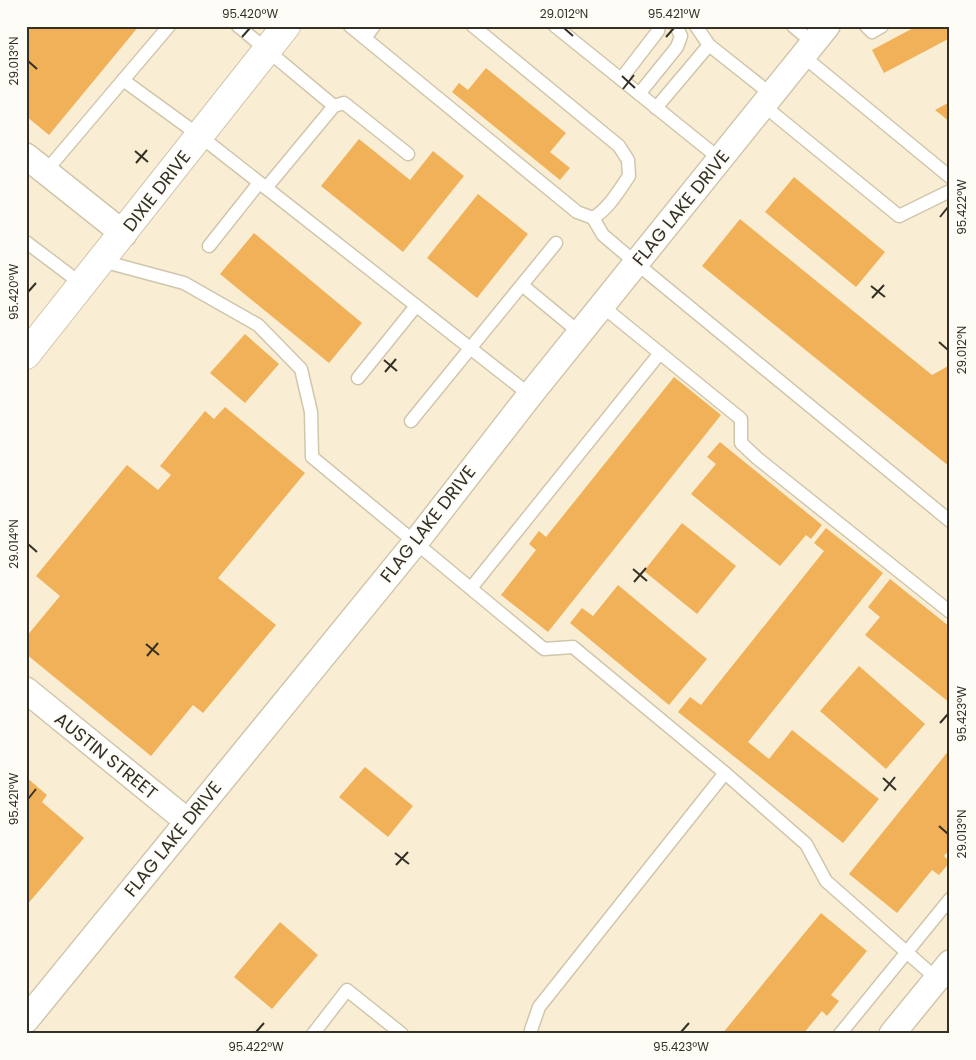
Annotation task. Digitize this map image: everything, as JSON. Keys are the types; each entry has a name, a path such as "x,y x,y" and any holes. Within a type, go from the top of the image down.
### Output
{"main road":[{"name":"DIXIE DRIVE","path":"26,355 124,234 286,26"}],"street":[{"name":"FLAG LAKE DRIVE","path":"26,1020 415,543 580,332 814,42"},
{"path":"26,156 124,234"},
{"name":"AUSTIN STREET","path":"26,690 187,821"},
{"path":"892,1034 943,971"}],"lane":[{"path":"46,171 169,26"},
{"path":"238,26 334,106"},
{"path":"350,26 577,212 593,218 603,235 950,521"},
{"path":"365,38 374,26"},
{"path":"473,26 619,146 628,160 629,176 608,206 593,218"},
{"path":"555,26 720,159"},
{"path":"621,79 658,31 659,26"},
{"path":"639,94 677,47 681,36 676,26"},
{"path":"696,26 709,45 899,216 950,191"},
{"path":"793,26 814,42 950,177"},
{"path":"866,26 872,32 882,26"},
{"path":"656,108 709,45"},
{"path":"123,80 200,136 530,395"},
{"path":"209,246 334,106 344,103 408,154"},
{"path":"26,242 83,285"},
{"path":"411,421 556,242"},
{"path":"102,261 184,284 258,325 301,370 311,412 312,457 544,649 573,648 725,772 806,844 826,881 907,953 943,971"},
{"path":"522,285 580,332"},
{"path":"358,378 416,306"},
{"path":"602,306 741,419 741,443 757,458 950,612"},
{"path":"471,588 660,353"},
{"path":"532,1034 531,1030 539,1007 725,772"},
{"path":"840,1034 950,899"},
{"path":"313,1034 347,990 402,1034"}],"building":[{"path":"26,26 139,26 49,135 26,116"},
{"path":"917,26 950,26 950,38 884,73 872,50"},
{"path":"486,68 566,133 550,152 570,168 560,180 452,92 459,83 468,90"},
{"path":"950,102 950,122 935,110"},
{"path":"359,139 410,180 433,151 464,176 403,252 321,186"},
{"path":"794,177 885,252 856,287 765,212"},
{"path":"478,194 528,234 477,298 427,258"},
{"path":"740,219 932,375 950,365 950,467 702,266"},
{"path":"254,233 362,323 329,363 220,274"},
{"path":"245,334 279,364 245,403 210,373"},
{"path":"674,377 721,415 548,632 501,595 536,550 529,544 539,531 546,537"},
{"path":"225,407 305,473 218,578 276,625 203,713 193,705 151,756 26,654 26,637 60,596 36,576 127,465 158,490 171,475 160,466 205,411 214,419"},
{"path":"720,442 822,525 811,539 806,535 780,566 691,494 716,464 707,457"},
{"path":"682,523 736,566 697,614 644,571"},
{"path":"826,528 883,573 748,742 769,759 792,730 879,799 843,843 678,712 690,697 701,705 824,551 814,543"},
{"path":"890,579 950,627 950,703 865,635 880,617 868,607"},
{"path":"618,585 707,659 669,705 570,623 582,608 593,616"},
{"path":"859,666 925,724 886,769 820,711"},
{"path":"950,749 950,849 944,856 950,862 939,875 932,870 897,913 849,874"},
{"path":"365,767 413,806 388,837 339,797"},
{"path":"26,777 47,795 42,802 84,838 26,906"},
{"path":"821,913 867,951 831,995 839,1001 827,1016 822,1011 803,1034 722,1034"},
{"path":"280,922 318,955 272,1009 234,977"}]}
